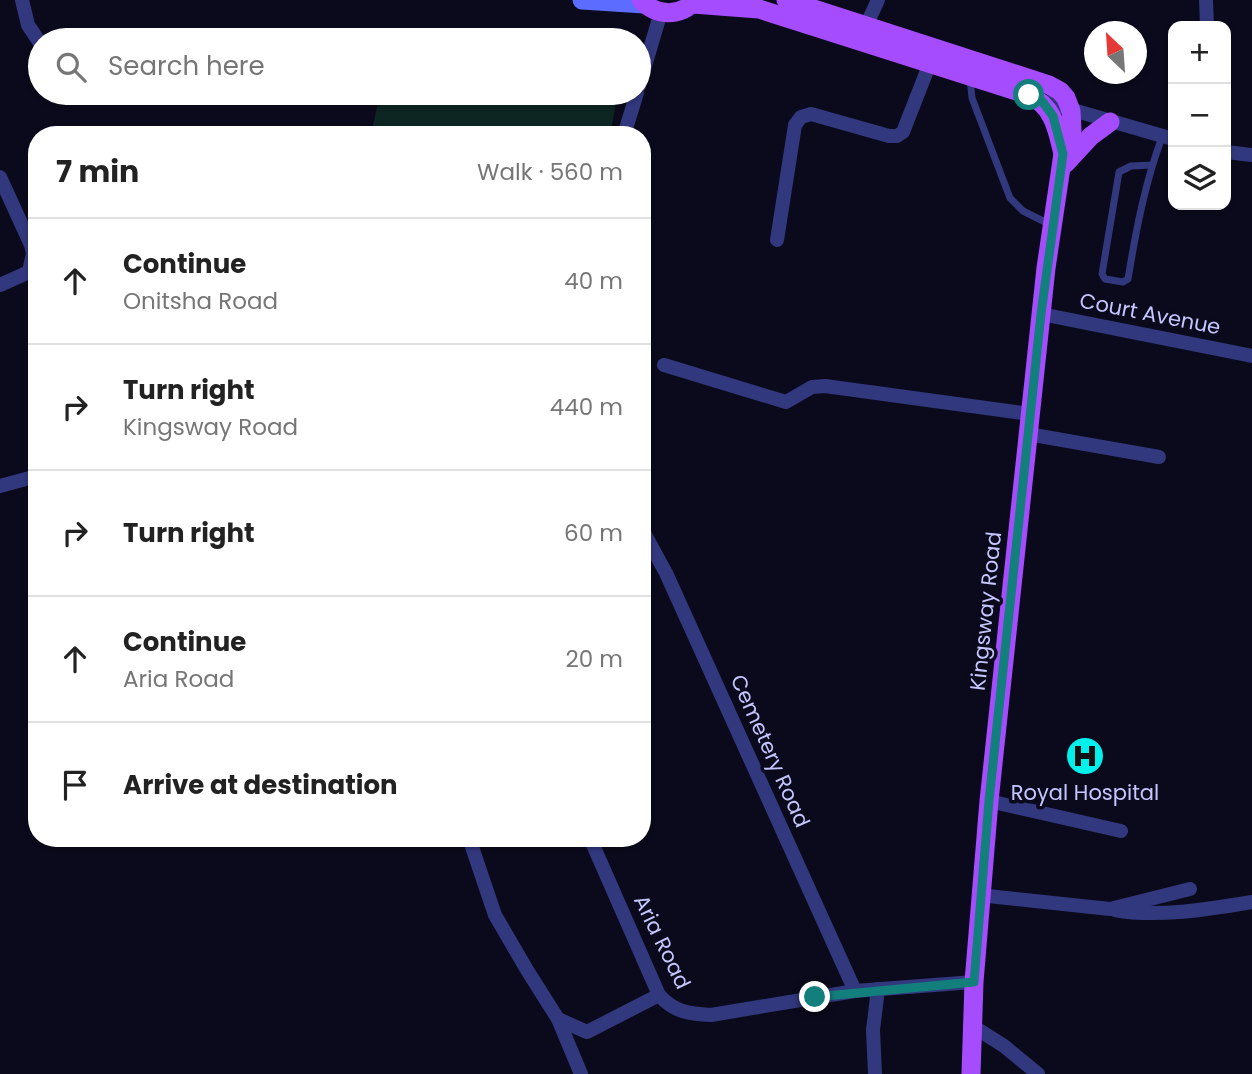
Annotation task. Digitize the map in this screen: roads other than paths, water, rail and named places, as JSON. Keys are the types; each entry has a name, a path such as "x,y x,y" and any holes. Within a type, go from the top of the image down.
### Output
{"main road":[{"path":"582,0 649,5 681,11 694,2 750,6 970,75 1042,101 1053,116 1062,161 1110,122"},
{"path":"786,0 1049,85 1060,91 1071,111"},
{"name":"Kingsway Road","path":"971,1074 971,1025 979,895 1041,314 1062,161 1072,131 1071,111"}],"street":[{"path":"22,0 30,28"},
{"path":"866,26 878,0"},
{"path":"1206,0 1207,21"},
{"path":"646,28 649,5"},
{"path":"777,240 795,125 801,117 811,114 897,136 903,132 930,63"},
{"path":"1042,101 1168,137"},
{"path":"627,126 633,105"},
{"path":"1231,153 1252,155"},
{"path":"0,177 28,241"},
{"path":"0,285 28,272"},
{"name":"Court Avenue","path":"1041,314 1252,356"},
{"path":"664,365 786,402 812,387 825,386 1030,414"},
{"path":"1028,434 1159,457"},
{"path":"0,486 28,478"},
{"name":"Cemetery Road","path":"651,546 666,573 855,991"},
{"path":"989,801 1121,831"},
{"path":"472,847 495,915 558,1019 581,1074"},
{"name":"Aria Road","path":"594,847 660,995 668,1005 677,1010 710,1015 855,991 974,982"},
{"path":"1110,909 1190,888"},
{"path":"979,895 1110,909 1132,914 1216,908 1252,902"},
{"path":"875,1074 873,1030 878,989"},
{"path":"558,1019 587,1032 660,995"},
{"path":"971,1025 1004,1046 1038,1074"}],"lane":[{"path":"970,75 972,98 1010,198 1023,211 1052,225"},
{"path":"1152,165 1131,166 1119,172 1102,274 1105,279 1123,282 1128,279 1137,222 1152,165 1168,137"}],"place":[{"name":"Royal Hospital","path":"1085,756"}]}
